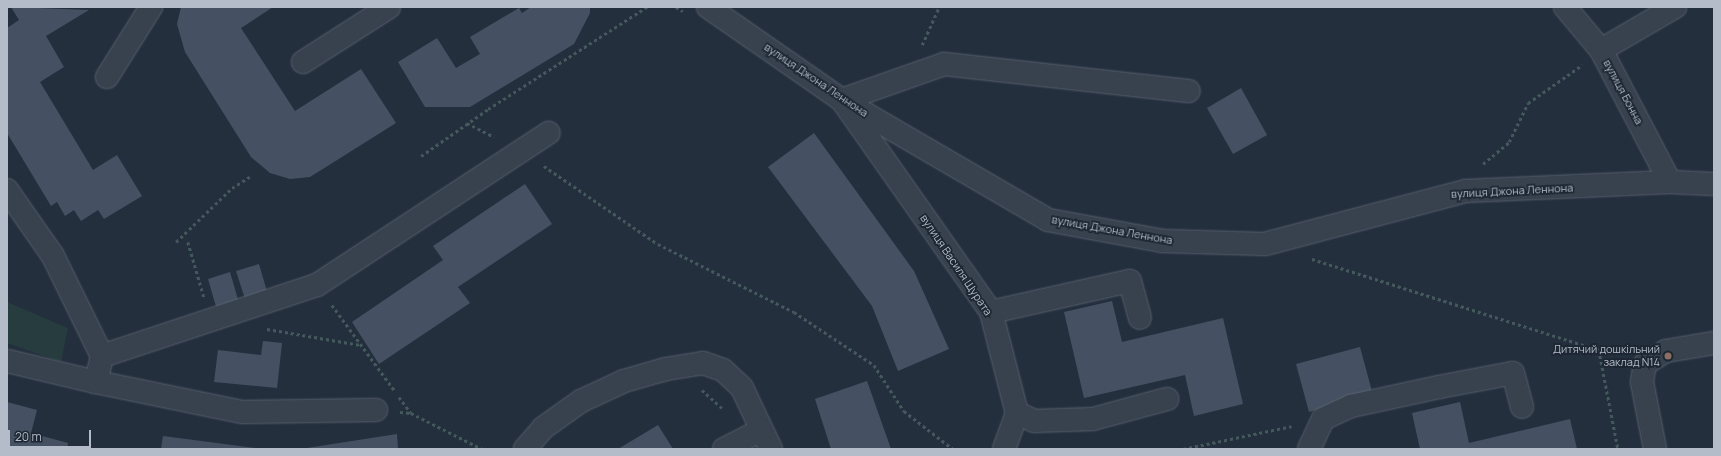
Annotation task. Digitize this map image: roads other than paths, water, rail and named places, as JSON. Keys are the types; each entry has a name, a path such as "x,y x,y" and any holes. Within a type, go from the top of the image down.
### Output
{"street":[{"path":"107,77 150,7"},
{"path":"303,62 389,7"},
{"name":"вулиця Бонна","path":"1566,7 1601,50 1670,182"},
{"path":"1601,50 1675,7"},
{"name":"вулиця Джона Леннона","path":"699,11 842,100 1048,220 1162,240 1265,244 1466,192 1670,182 1714,184"},
{"path":"842,100 944,64 1189,91"},
{"name":"вулиця Василя Щурата","path":"842,100 991,312 1017,413"},
{"path":"102,356 317,285 548,134"},
{"path":"7,190 53,256 102,356 96,382"},
{"path":"991,312 1130,281 1140,318"},
{"path":"1655,449 1642,382 1645,364 1666,350 1714,342"},
{"path":"7,361 96,382 242,412 376,410"},
{"path":"525,449 544,428 581,401 624,381 666,369 703,363 723,370 742,388 767,439 733,445"},
{"path":"1309,449 1323,419 1351,406 1513,373 1522,408"},
{"path":"1004,449 1017,413 1034,421 1093,419 1167,399"}],"place":[{"name":"Дитячий дошкільний заклад N14","path":"1668,356"}]}
